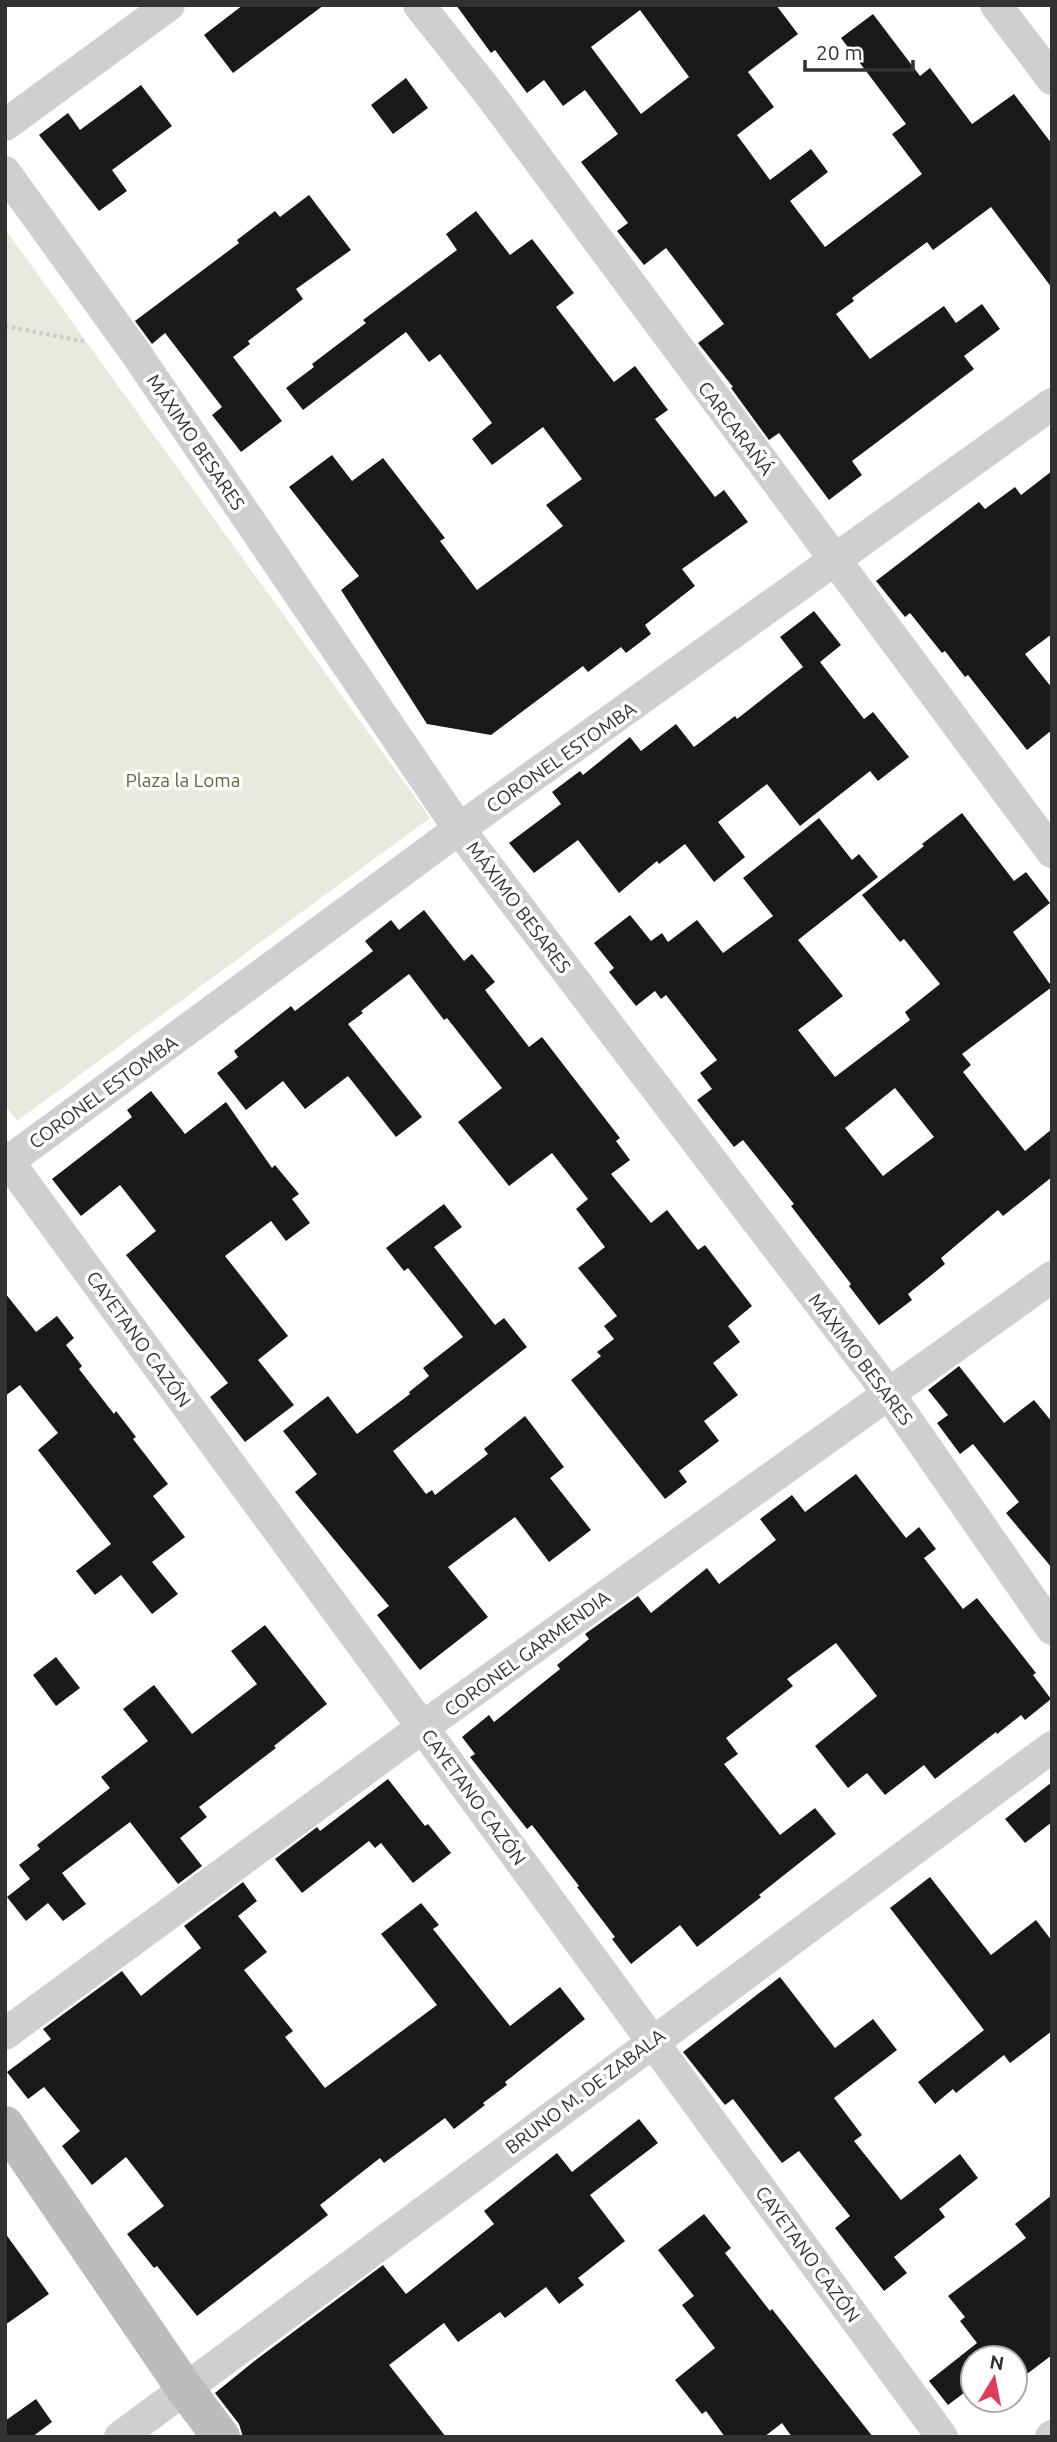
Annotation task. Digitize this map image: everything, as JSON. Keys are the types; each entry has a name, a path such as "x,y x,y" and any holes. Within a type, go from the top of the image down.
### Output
{"street":[{"path":"5,125 169,5"},
{"name":"CARCARAÑÁ","path":"419,5 488,92 1052,852"},
{"path":"996,5 1052,79"},
{"name":"MÁXIMO BESARES","path":"5,172 135,352 459,829 889,1394 1052,1629"},
{"name":"CORONEL ESTOMBA","path":"6,1160 459,829 1052,404"},
{"name":"CAYETANO CAZÓN","path":"6,1160 942,2437"},
{"name":"CORONEL GARMENDIA","path":"5,2034 423,1727 1052,1278"},
{"name":"BRUNO M. DE ZABALA","path":"120,2437 1052,1747"},
{"path":"5,2125 185,2389 221,2437"}],"path":[{"path":"5,326 135,352"}],"green space":[{"name":"Plaza la Loma","path":"5,229 430,818 17,1121 5,1105"}],"building":[{"path":"243,5 324,5 233,73 204,35"},
{"path":"456,5 776,5 798,34 748,72 774,107 737,135 770,180 811,149 828,172 790,201 825,247 922,174 892,134 906,124 841,38 873,14 920,76 930,68 972,124 1014,94 1052,144 1052,288 991,207 933,250 927,242 852,298 854,301 836,314 870,359 944,306 956,323 982,304 1000,329 964,356 974,369 852,461 862,475 829,500 779,433 769,440 731,388 733,387 698,343 724,324 666,248 644,265 617,231 628,223 581,162 618,134 585,90 563,106 544,80 527,93 495,50 491,53","holes":["640,10 689,77 641,114 591,47"]},
{"path":"406,78 428,108 393,134 371,105"},
{"path":"141,85 172,126 112,170 127,191 99,211 39,135 68,113 80,130"},
{"path":"309,195 351,250 296,289 303,299 248,341 250,344 233,357 282,421 241,452 212,415 222,407 165,333 152,344 135,321 239,243 237,240 275,211 280,217"},
{"path":"476,211 510,255 532,239 574,293 556,307 614,382 635,366 668,410 655,419 715,497 724,490 748,522 682,569 695,586 645,625 651,634 626,653 621,647 588,672 583,666 491,735 427,724 341,590 359,576 289,487 332,455 352,481 383,458 445,538 440,541 477,590 563,526 546,505 582,479 543,427 492,465 472,439 492,423 440,354 429,362 406,332 303,410 286,388 314,367 312,364 366,323 363,320 457,250 446,234"},
{"path":"1052,471 1052,634 1025,654 1052,688 1052,730 1027,750 968,675 965,677 945,651 942,653 910,613 905,617 876,581 979,502 985,509 1015,487 1021,495"},
{"path":"814,611 841,645 820,662 864,719 873,712 909,757 878,781 870,771 800,826 767,784 718,822 745,857 714,882 685,844 659,864 657,861 619,893 578,840 534,873 509,843 561,804 552,792 580,771 583,775 630,737 641,751 676,724 694,747 735,716 737,719 803,667 780,637"},
{"path":"962,813 1014,881 1026,872 1050,903 1013,932 1052,987 962,1054 971,1065 963,1072 1025,1151 1052,1129 1052,1177 1003,1216 998,1210 941,1258 945,1264 908,1294 912,1300 879,1325 791,1206 794,1204 743,1140 734,1147 697,1100 712,1089 700,1073 717,1060 666,995 661,999 655,991 636,1006 609,972 614,968 594,943 630,915 651,941 662,933 668,942 697,920 723,953 773,916 743,878 819,818 852,860 859,854 878,877 798,940 843,996 798,1030 835,1077 910,1020 905,1012 940,984 904,939 900,942 862,895 924,846 922,844","holes":["895,1088 934,1137 883,1176 845,1128"]},
{"path":"424,910 464,961 472,954 495,982 485,990 529,1047 542,1037 620,1138 616,1141 630,1160 611,1174 651,1223 667,1210 698,1250 705,1245 752,1306 728,1326 740,1342 713,1363 738,1395 704,1421 719,1441 679,1471 687,1482 665,1499 571,1380 601,1356 597,1352 614,1339 604,1326 617,1316 578,1268 605,1247 576,1209 588,1199 552,1153 509,1186 458,1122 502,1088 409,974 348,1024 422,1117 396,1137 348,1076 305,1109 283,1081 246,1110 217,1073 238,1057 234,1051 291,1006 295,1011 373,951 365,941 391,920 399,930"},
{"path":"151,1091 185,1134 226,1102 272,1168 275,1165 299,1194 292,1199 310,1223 286,1241 271,1221 225,1256 288,1336 258,1360 294,1405 245,1442 210,1397 228,1383 126,1255 156,1231 120,1185 81,1216 52,1179 132,1117 127,1110"},
{"path":"444,1204 462,1227 434,1247 495,1325 504,1318 527,1347 393,1451 426,1494 432,1490 435,1495 488,1454 484,1449 525,1416 564,1467 550,1478 591,1530 549,1562 515,1517 448,1567 488,1617 420,1670 377,1615 389,1606 295,1492 317,1474 283,1431 328,1396 357,1434 410,1394 409,1392 429,1376 423,1368 463,1337 408,1268 404,1271 386,1248"},
{"path":"5,1293 36,1332 57,1316 74,1338 66,1345 82,1366 79,1369 114,1414 116,1411 136,1437 133,1439 168,1484 153,1496 185,1537 152,1562 178,1594 152,1614 121,1575 95,1595 76,1571 111,1544 38,1450 58,1433 20,1385 5,1396"},
{"path":"959,1366 1004,1423 1034,1400 1052,1422 1052,1568 1006,1513 1019,1502 973,1444 960,1454 937,1423 948,1415 928,1390"},
{"path":"856,1474 906,1538 919,1527 936,1549 924,1558 963,1609 977,1598 1036,1673 1033,1675 1051,1699 1025,1720 1021,1715 997,1734 996,1732 935,1779 924,1765 885,1795 867,1773 848,1788 815,1746 877,1696 836,1643 787,1679 793,1686 726,1738 738,1754 724,1764 780,1835 815,1808 836,1834 697,1947 680,1925 631,1964 612,1939 615,1937 577,1887 579,1886 532,1825 527,1829 470,1757 475,1754 462,1737 489,1715 494,1722 560,1669 557,1665 589,1639 585,1634 638,1596 651,1613 707,1568 719,1584 776,1540 760,1519 792,1495 805,1512"},
{"path":"265,1625 327,1704 274,1746 276,1748 199,1807 207,1817 180,1838 202,1866 178,1884 130,1822 62,1873 86,1904 63,1921 48,1903 26,1921 7,1897 30,1879 19,1865 40,1849 37,1845 110,1788 101,1777 148,1741 123,1709 154,1685 192,1734 257,1684 231,1651"},
{"path":"56,1657 80,1688 56,1706 33,1675"},
{"path":"388,1779 425,1826 428,1824 451,1853 413,1883 381,1843 375,1848 369,1841 302,1893 275,1859 317,1827 320,1831"},
{"path":"1052,1782 1052,1822 1025,1843 1005,1819"},
{"path":"930,1877 991,1955 1036,1920 1052,1941 1052,2031 1010,2063 1004,2055 956,2093 953,2089 935,2104 918,2082 984,2030 890,1908"},
{"path":"243,1882 257,1901 238,1916 267,1952 244,1970 293,2031 285,2037 325,2088 437,2005 381,1934 421,1903 439,1925 433,1929 510,2026 560,1987 585,2019 505,2082 507,2085 454,2129 445,2118 384,2163 380,2158 320,2205 328,2215 197,2316 127,2234 164,2206 126,2157 92,2185 62,2146 80,2131 44,2087 28,2099 7,2072 51,2039 43,2029 122,1971 141,1996 201,1948 184,1926"},
{"path":"780,1977 835,2048 873,2019 897,2050 834,2098 862,2135 854,2141 901,2200 960,2154 978,2178 939,2209 945,2217 894,2257 907,2273 884,2291 835,2228 850,2216 799,2151 782,2163 733,2099 725,2105 683,2052"},
{"path":"639,2119 658,2143 590,2195 625,2241 578,2278 584,2285 559,2304 546,2287 505,2318 500,2312 458,2342 444,2323 389,2365 446,2437 243,2437 239,2424 215,2393 257,2359 383,2265 406,2294 494,2224 484,2211 557,2153 572,2172"},
{"path":"1052,2195 1052,2355 1029,2372 1029,2344 976,2344 960,2321 965,2317 948,2296 1026,2238 1015,2224"},
{"path":"704,2214 731,2248 725,2253 873,2437 792,2437 782,2423 764,2437 725,2437 706,2411 702,2414 675,2380 715,2348 682,2305 694,2296 658,2250"},
{"path":"5,2233 49,2294 5,2325"},
{"path":"959,2357 959,2397 948,2405 929,2381"},
{"path":"36,2399 52,2422 32,2437 5,2437 5,2421"}]}
